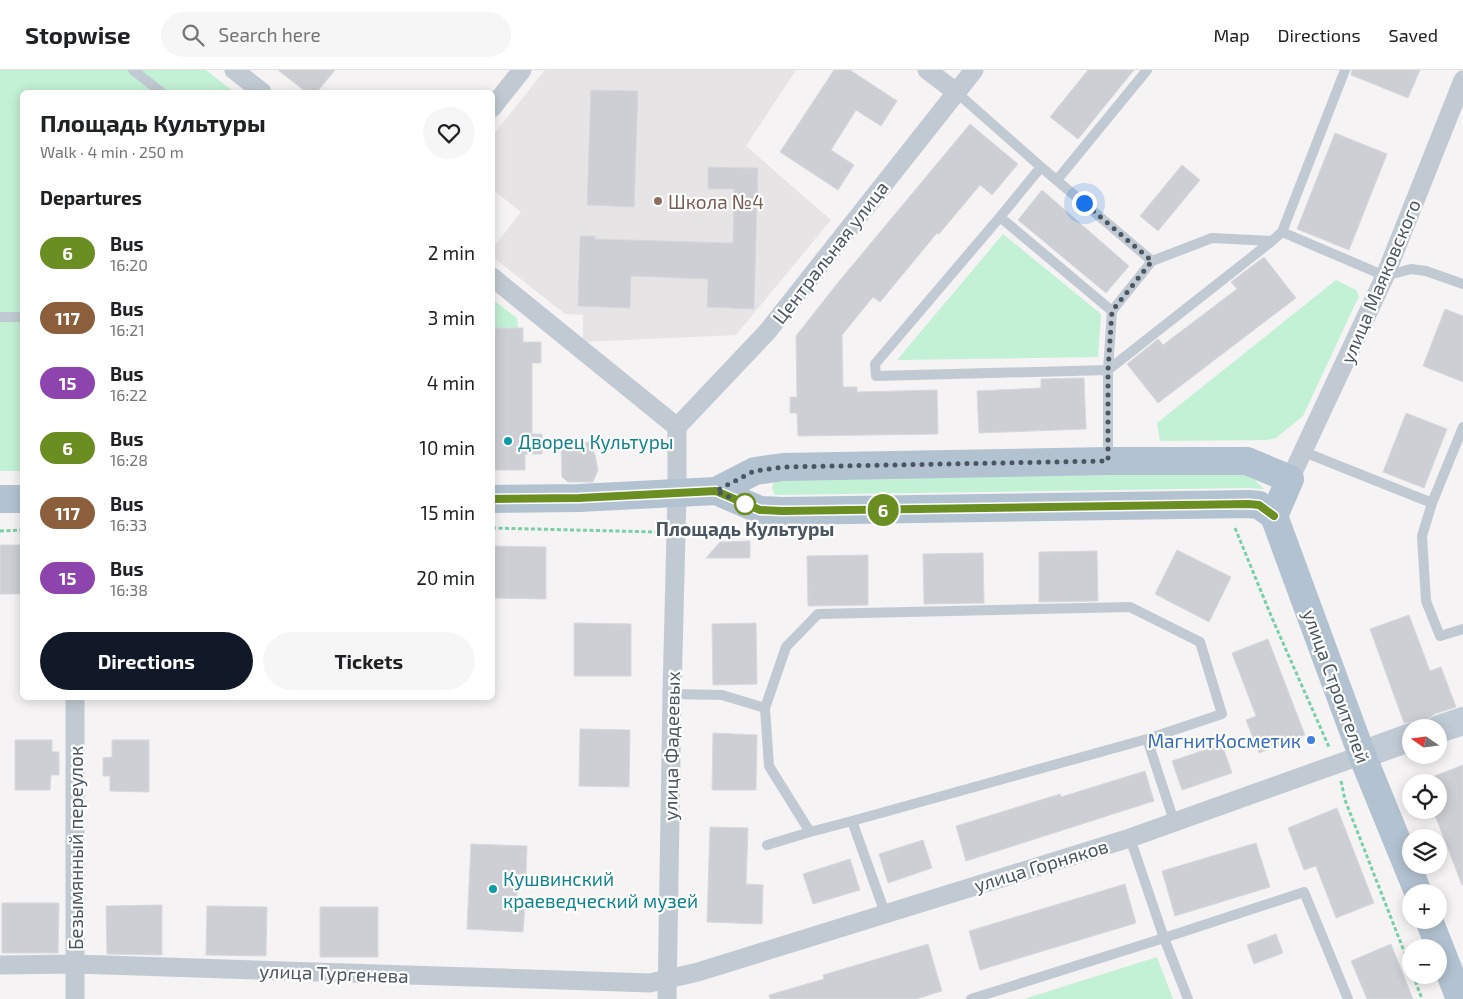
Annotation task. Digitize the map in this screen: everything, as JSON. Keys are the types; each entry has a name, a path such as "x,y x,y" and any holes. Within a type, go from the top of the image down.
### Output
{"main road":[{"path":"495,499 579,498 716,491 754,471 783,467 1108,461 1247,461 1290,479 1274,516 1259,505 1249,504 782,511 760,510 716,491"},
{"path":"0,499 20,499"},
{"name":"улица Строителей","path":"1274,516 1362,755 1415,884"},
{"path":"1433,929 1460,999"}],"street":[{"path":"234,70 259,90"},
{"path":"495,104 522,70"},
{"path":"927,70 956,92"},
{"name":"Центральная улица","path":"677,427 767,332 974,70"},
{"name":"улица Маяковского","path":"1290,479 1384,276 1463,80"},
{"path":"495,279 677,427 677,493"},
{"name":"улица Фадеевых","path":"667,999 677,493"},
{"name":"Безымянный переулок","path":"75,700 75,999"},
{"path":"1448,726 1463,721"},
{"name":"улица Горняков","path":"668,980 1130,838 1402,740"},
{"name":"улица Тургенева","path":"0,965 76,964 650,983 668,980"}],"lane":[{"path":"133,70 158,90"},
{"path":"1057,180 1146,70"},
{"path":"1042,167 875,364 876,376 1108,370 1282,232 1345,70"},
{"path":"956,92 1152,261"},
{"path":"1000,217 1112,311"},
{"path":"1282,232 1384,276 1411,269 1426,271 1463,284"},
{"path":"1108,461 1108,370 1112,311 1152,261 1212,238 1272,241"},
{"path":"0,316 20,317"},
{"path":"1463,427 1432,503 1422,536 1426,601 1440,636 1463,629"},
{"path":"1304,452 1432,503"},
{"path":"767,845 1147,739 1222,714 1200,642 1130,607 818,614 786,647 765,708 769,766 810,832"},
{"path":"672,694 722,695 765,708"},
{"path":"1147,739 1174,821"},
{"path":"852,821 885,913"},
{"path":"1130,838 1164,938 1188,999"},
{"path":"970,999 1304,892 1348,999"}],"path":[{"path":"0,531 20,530"},
{"path":"1416,984 1422,999"}],"shaded area":[{"name":"Школа №4","path":"545,70 796,70 746,146 831,220 736,335 583,342 583,315 565,314 495,259 495,245 521,212 495,192 495,132"}],"green space":[{"path":"0,70 206,70 231,90 20,90 20,471 0,471"},
{"path":"1003,234 1101,314 1098,357 897,360"},
{"path":"1336,280 1356,290 1359,296 1303,416 1276,438 1268,440 1160,441 1157,423"},
{"path":"495,301 517,318 518,328 495,328"},
{"path":"1235,471 1251,476 1264,489 775,495 772,488 775,478"},
{"path":"1157,957 1173,999 1024,999"}],"building":[{"path":"278,70 335,70 319,90 303,90"},
{"path":"834,70 850,70 897,101 881,126 856,110 831,150 854,165 838,190 780,152"},
{"path":"1088,70 1134,70 1078,139 1050,117"},
{"path":"1352,70 1420,70 1408,98 1351,75"},
{"path":"591,90 638,91 634,207 587,205"},
{"path":"970,124 1018,164 992,195 980,185 939,234 937,233 880,302 873,297 842,335 843,387 857,387 857,392 937,390 938,434 798,436 797,413 790,413 790,397 797,397 796,336"},
{"path":"1335,133 1387,154 1349,250 1297,229"},
{"path":"1182,165 1200,180 1158,231 1140,216"},
{"path":"708,167 758,168 754,309 707,307 708,279 631,276 630,308 578,306 580,236 595,236 595,239 733,243 734,189 708,189"},
{"path":"1042,190 1129,266 1106,293 1018,220"},
{"path":"1264,257 1296,298 1158,403 1127,364 1158,339 1163,345 1237,289 1231,282"},
{"path":"1445,309 1463,316 1463,382 1423,366"},
{"path":"495,328 523,328 523,342 541,342 541,363 532,363 532,434 542,434 542,454 525,454 525,470 495,470"},
{"path":"1084,378 1086,429 979,433 977,391 1041,388 1041,379"},
{"path":"1406,413 1447,429 1424,488 1383,472"},
{"path":"590,442 598,470 593,482 568,482 562,477 561,444"},
{"path":"750,541 750,558 706,558 720,542"},
{"path":"0,545 20,545 20,594 0,594"},
{"path":"495,546 546,547 546,599 495,598"},
{"path":"1177,550 1231,577 1209,622 1155,594"},
{"path":"1097,551 1098,601 1039,602 1039,552"},
{"path":"983,553 984,603 924,604 923,554"},
{"path":"868,555 868,605 808,606 807,556"},
{"path":"1409,615 1430,671 1441,667 1456,707 1434,714 1428,719 1403,719 1370,629"},
{"path":"574,623 631,624 631,676 574,676"},
{"path":"756,623 757,684 713,685 712,624"},
{"path":"1268,639 1305,735 1259,753 1246,720 1256,716 1232,653"},
{"path":"580,729 630,730 629,787 579,786"},
{"path":"713,733 757,735 756,790 712,790"},
{"path":"15,740 52,740 52,752 59,752 59,775 51,775 50,790 15,790"},
{"path":"112,740 149,740 149,792 110,791 110,776 103,776 103,758 112,757"},
{"path":"1222,744 1232,773 1182,790 1172,761"},
{"path":"1463,765 1463,885 1447,846 1447,829 1440,829 1436,819 1447,819 1447,774 1440,774"},
{"path":"1145,771 1154,801 966,861 956,826 1060,794 1061,797"},
{"path":"1337,808 1374,903 1336,918 1316,866 1304,870 1288,828"},
{"path":"710,827 748,828 746,884 763,885 762,924 707,922"},
{"path":"923,840 932,868 888,883 879,854"},
{"path":"1256,843 1270,887 1175,916 1162,871"},
{"name":"Кушвинский краеведческий музей","path":"471,844 527,846 526,874 518,874 517,903 525,904 523,932 467,929"},
{"path":"850,859 860,890 813,904 803,874"},
{"path":"1125,884 1136,923 980,970 969,931"},
{"path":"2,903 59,903 58,953 2,953"},
{"path":"162,905 162,955 107,954 106,906"},
{"path":"207,906 267,907 266,956 206,955"},
{"path":"320,907 378,907 378,957 320,957"},
{"path":"1276,934 1283,953 1254,964 1247,945"},
{"path":"928,944 942,991 916,999 770,999 769,995 824,979 823,975"},
{"path":"1391,944 1402,972 1402,984 1407,984 1413,999 1367,999 1351,961"}],"bus line":[{"name":"6","path":"495,499 579,498 716,491 760,510 782,511 1249,504 1259,505 1274,516"}],"place":[{"name":"Школа №4","path":"658,201"},
{"name":"Дворец Культуры","path":"508,441"},
{"name":"Площадь Культуры","path":"745,504"},
{"name":"МагнитКосметик","path":"1311,740"},
{"name":"Кушвинский краеведческий музей","path":"493,889"}],"route":[{"path":"745,504 716,491 754,471 783,467 1108,461 1108,370 1112,311 1152,261 1084,203"}]}
